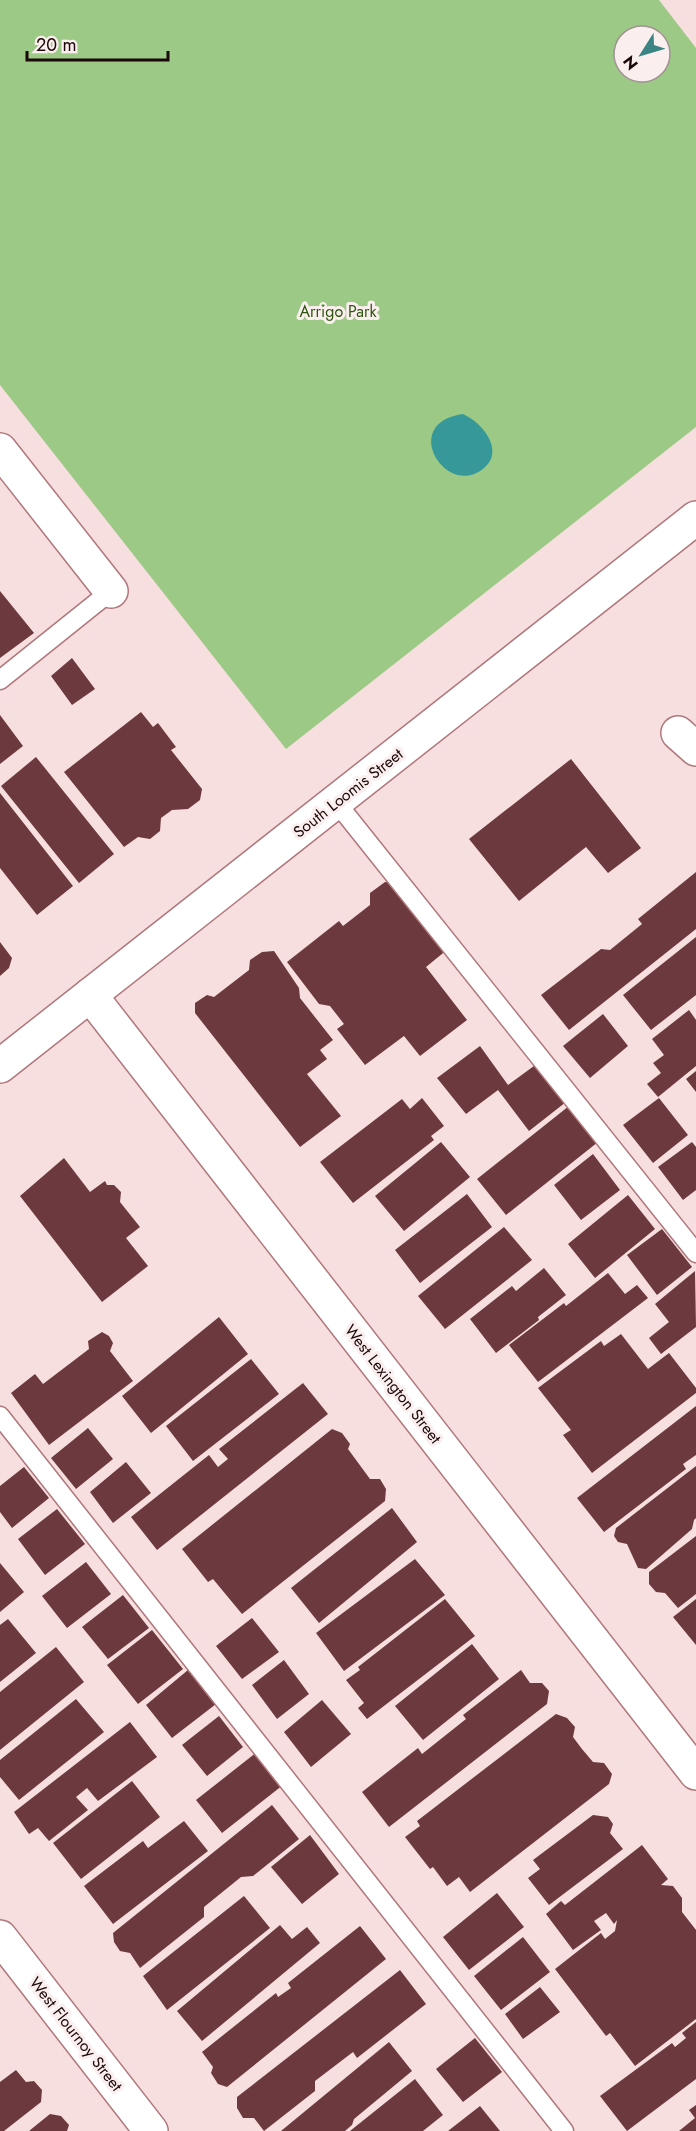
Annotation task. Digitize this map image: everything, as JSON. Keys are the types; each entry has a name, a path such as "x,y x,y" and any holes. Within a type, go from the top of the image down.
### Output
{"street":[{"path":"0,450 111,591"},
{"name":"South Loomis Street","path":"0,1066 696,518"},
{"name":"West Lexington Street","path":"90,995 696,1773"},
{"name":"West Flournoy Street","path":"0,1938 152,2131"}],"lane":[{"path":"0,681 111,591"},
{"path":"336,802 696,1254"},
{"path":"0,1416 564,2131"}],"green space":[{"name":"Arrigo Park","path":"0,0 659,0 696,48 696,427 286,749 0,385"}],"water":[{"path":"463,414 478,424 492,446 490,461 484,468 470,475 456,474 444,467 435,456 431,443 434,431 444,420"}],"building":[{"path":"0,591 34,633 0,658"},
{"path":"72,658 95,689 72,705 51,676"},
{"path":"141,712 153,727 158,723 176,747 171,750 202,789 200,800 188,809 172,810 161,818 160,831 150,839 138,837 124,847 64,772"},
{"path":"0,715 23,746 0,764"},
{"path":"36,757 114,854 79,883 1,786"},
{"path":"571,759 641,848 608,873 586,847 519,901 469,839"},
{"path":"0,793 73,886 37,915 0,868"},
{"path":"696,872 696,929 569,1030 541,995 601,949 610,950 642,924 638,919"},
{"path":"385,882 396,883 448,949 426,967 467,1020 420,1056 404,1036 365,1065 337,1029 344,1024 330,1006 319,1004 287,962 339,921 343,926 370,905 370,893"},
{"path":"696,937 696,995 651,1030 623,995"},
{"path":"0,942 12,958 9,968 0,976"},
{"path":"274,951 299,988 300,998 333,1040 320,1050 327,1059 307,1074 341,1116 300,1147 195,1013 195,1003 207,995 214,997 249,970 250,960 262,952"},
{"path":"689,1010 696,1020 696,1066 658,1097 647,1084 661,1073 653,1063 664,1055 652,1039"},
{"path":"603,1014 628,1046 590,1078 563,1046"},
{"path":"480,1046 508,1085 538,1063 566,1102 529,1131 498,1090 466,1114 437,1078"},
{"path":"696,1071 696,1092 686,1079"},
{"path":"422,1098 444,1126 431,1136 434,1140 353,1203 320,1162 402,1099 410,1109"},
{"path":"659,1098 688,1135 653,1163 623,1125"},
{"path":"569,1106 598,1142 506,1215 477,1179"},
{"path":"441,1142 470,1177 404,1231 375,1196"},
{"path":"692,1142 696,1147 696,1190 683,1200 658,1167"},
{"path":"593,1154 620,1190 581,1220 554,1185"},
{"path":"64,1158 90,1192 105,1181 107,1185 114,1185 121,1192 120,1202 140,1227 126,1238 148,1266 102,1302 20,1196"},
{"path":"467,1194 492,1227 420,1283 395,1250"},
{"path":"628,1195 655,1229 595,1278 568,1244"},
{"path":"504,1227 532,1260 445,1329 418,1296"},
{"path":"662,1229 692,1267 657,1295 627,1255"},
{"path":"544,1268 566,1295 538,1317 539,1320 496,1353 470,1319 512,1286 516,1291"},
{"path":"695,1271 696,1327 661,1354 649,1338 669,1322 655,1304"},
{"path":"608,1273 625,1294 637,1285 648,1298 538,1382 509,1345 564,1303 566,1306"},
{"path":"219,1317 248,1354 151,1433 122,1396"},
{"path":"102,1332 109,1336 113,1343 110,1351 133,1381 49,1445 11,1393 35,1374 43,1384 89,1349 88,1341"},
{"path":"621,1334 648,1369 669,1353 696,1388 696,1393 592,1473 563,1435 571,1430 538,1388 601,1341 604,1346"},
{"path":"251,1359 279,1394 193,1461 166,1426"},
{"path":"303,1383 328,1414 157,1550 131,1517 209,1455 218,1467 228,1459 219,1449"},
{"path":"696,1406 696,1455 683,1464 686,1469 604,1532 577,1498"},
{"path":"88,1428 113,1459 76,1489 51,1458"},
{"path":"332,1429 342,1433 350,1444 348,1449 370,1479 380,1479 386,1489 385,1501 242,1614 213,1579 208,1582 182,1549"},
{"path":"126,1462 151,1493 113,1523 90,1492"},
{"path":"696,1466 696,1518 692,1529 646,1569 638,1568 627,1544 618,1542 614,1536 616,1528"},
{"path":"24,1467 49,1498 12,1528 0,1512 0,1486"},
{"path":"392,1508 417,1542 319,1623 291,1588"},
{"path":"57,1509 85,1544 45,1575 18,1539"},
{"path":"696,1536 696,1594 678,1608 665,1593 656,1592 649,1584 649,1572"},
{"path":"415,1559 445,1595 344,1671 316,1633"},
{"path":"86,1562 111,1594 67,1628 42,1596"},
{"path":"0,1563 24,1592 0,1612"},
{"path":"123,1595 149,1628 108,1659 82,1627"},
{"path":"445,1599 475,1636 367,1719 358,1708 364,1703 346,1680 360,1670 358,1667"},
{"path":"696,1599 696,1645 673,1617"},
{"path":"252,1618 279,1652 242,1679 216,1646"},
{"path":"8,1619 36,1653 0,1682 0,1625"},
{"path":"152,1630 183,1669 138,1704 107,1665"},
{"path":"472,1644 499,1679 423,1740 395,1706"},
{"path":"56,1647 84,1682 0,1750 0,1692"},
{"path":"284,1660 309,1694 277,1719 252,1685"},
{"path":"188,1670 216,1704 172,1738 146,1705"},
{"path":"521,1670 530,1683 542,1683 549,1691 547,1704 389,1827 362,1792 418,1748 422,1754 466,1719 463,1715"},
{"path":"76,1699 104,1732 19,1800 0,1777 0,1760"},
{"path":"322,1700 351,1734 311,1767 284,1732"},
{"path":"556,1714 567,1718 575,1727 573,1737 593,1762 604,1763 612,1774 609,1784 470,1892 459,1877 447,1886 433,1867 430,1869 405,1837 420,1826 417,1821"},
{"path":"219,1716 243,1747 207,1776 182,1745"},
{"path":"130,1722 157,1757 98,1801 87,1788 76,1797 88,1810 49,1841 38,1828 29,1834 14,1812"},
{"path":"257,1752 283,1785 222,1833 196,1800"},
{"path":"132,1781 160,1817 81,1879 53,1843"},
{"path":"272,1805 299,1839 253,1876 241,1877 204,1907 204,1917 140,1968 130,1953 120,1951 114,1942 113,1933"},
{"path":"593,1815 608,1817 613,1824 610,1833 623,1849 549,1905 528,1878 540,1869 533,1860"},
{"path":"184,1821 208,1851 113,1924 84,1886 143,1841 148,1848"},
{"path":"310,1835 339,1874 302,1904 271,1867"},
{"path":"642,1845 668,1879 661,1885 673,1886 682,1898 682,1912 696,1930 696,2019 635,2066 610,2033 606,2036 555,1969 601,1933 605,1939 615,1931 617,1920 614,1924 606,1913 594,1921 601,1930 573,1950 546,1914 561,1901 565,1905"},
{"path":"497,1893 524,1927 469,1970 443,1937"},
{"path":"244,1896 270,1928 167,2010 143,1976"},
{"path":"280,1925 292,1939 307,1927 320,1943 202,2041 177,2011"},
{"path":"360,1926 386,1959 227,2087 218,2084 211,2073 213,2067 202,2052 276,1993 278,1997 291,1988 288,1983"},
{"path":"523,1937 550,1972 501,2010 474,1976"},
{"path":"400,1970 426,2004 357,2058 353,2052 315,2081 315,2091 264,2131 254,2118 243,2118 237,2108 237,2097"},
{"path":"540,1987 560,2012 523,2039 505,2014"},
{"path":"696,2022 696,2079 627,2131 600,2096 672,2043 675,2047 686,2038 682,2033"},
{"path":"475,2038 502,2072 463,2102 436,2069"},
{"path":"389,2042 412,2071 354,2119 352,2125 345,2131 281,2131"},
{"path":"16,2070 26,2082 34,2081 42,2090 41,2102 4,2131 0,2131 0,2082"},
{"path":"415,2079 443,2115 423,2131 350,2131"},
{"path":"696,2105 696,2131 679,2131 695,2118 689,2110"},
{"path":"480,2106 500,2131 448,2131"},
{"path":"50,2114 61,2116 69,2125 67,2131 29,2131"}]}
